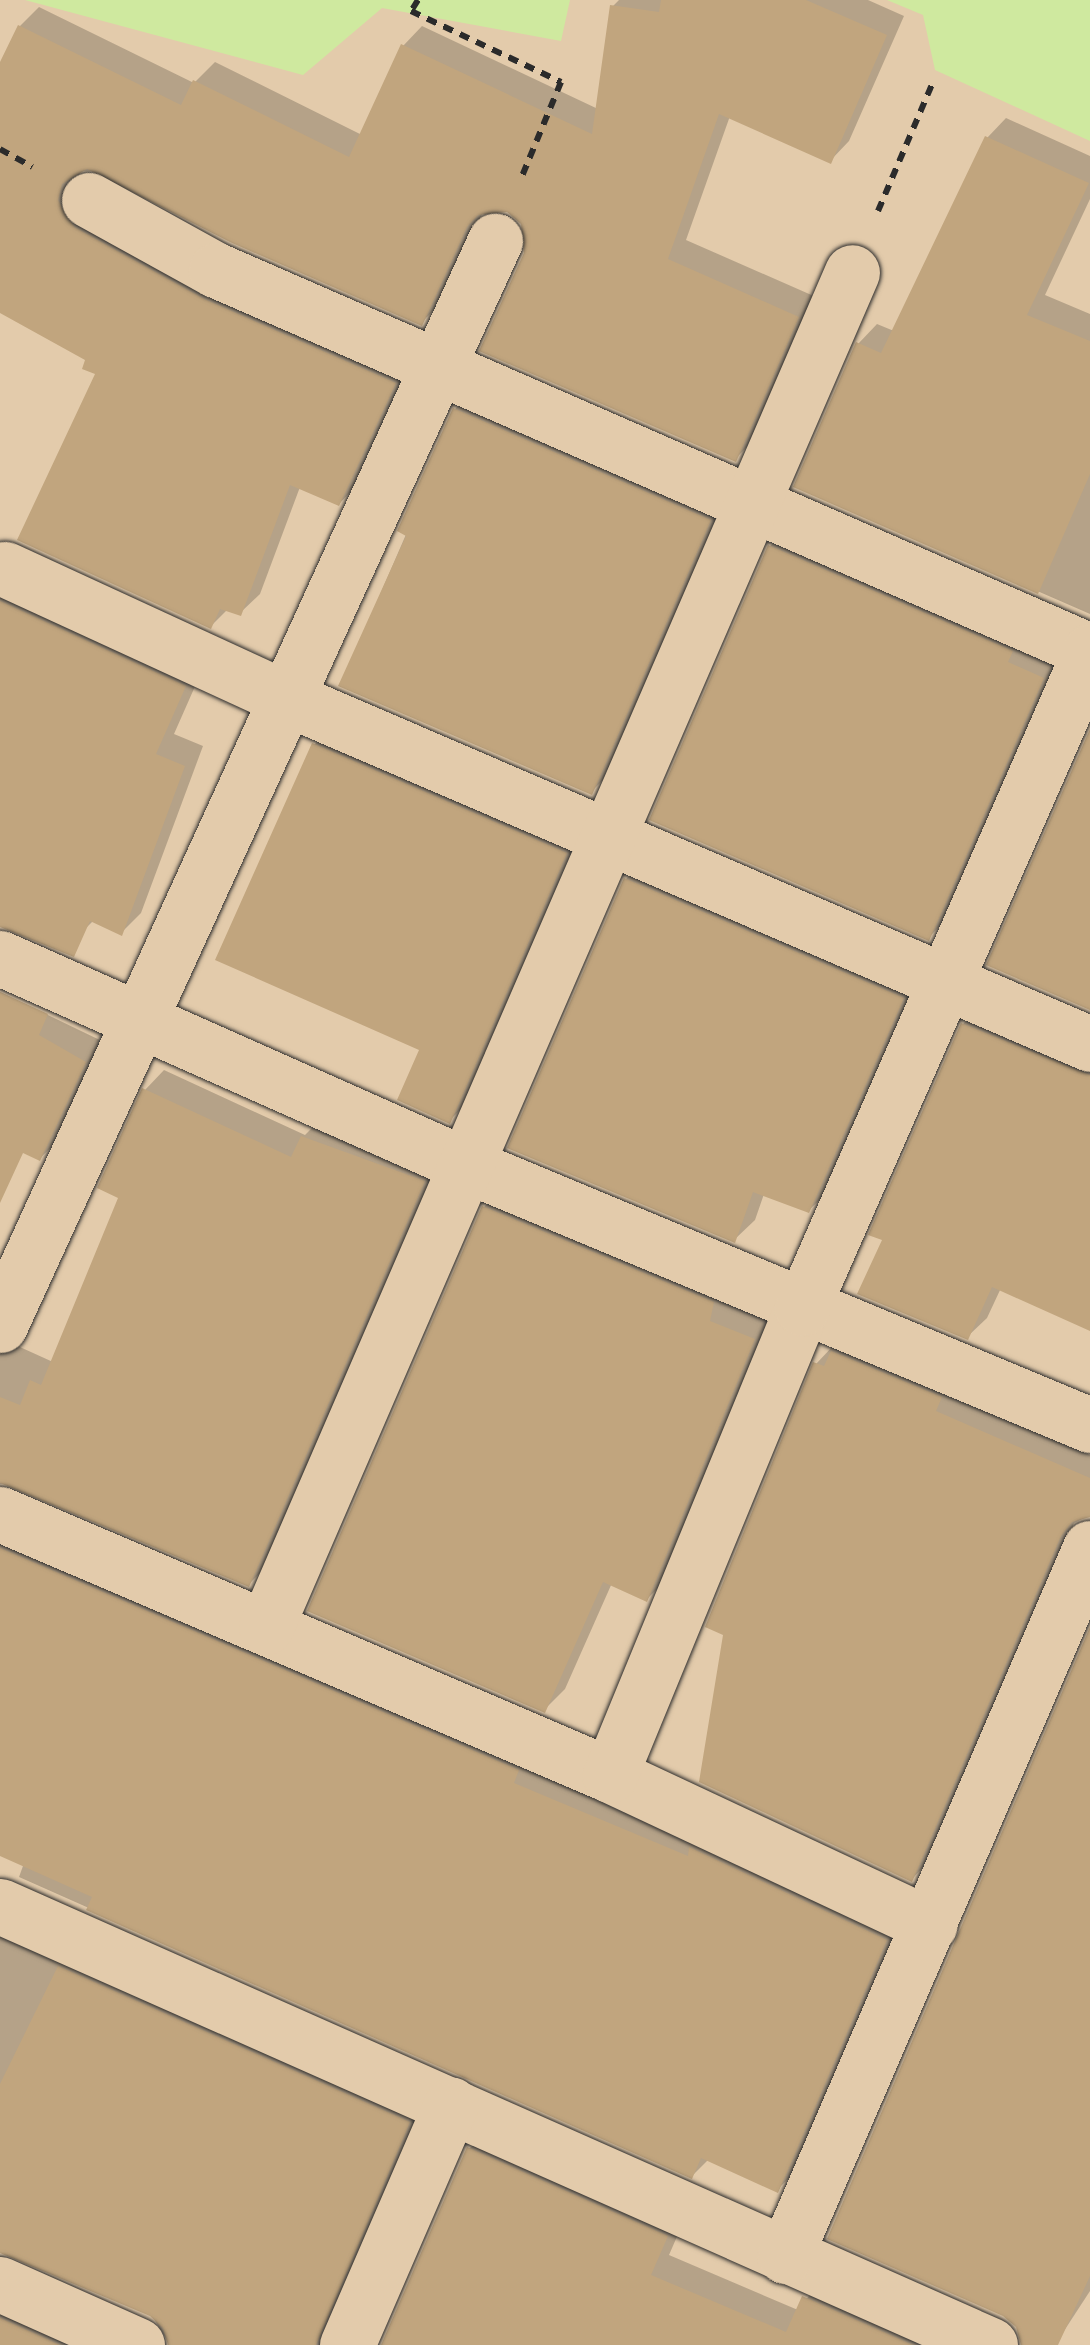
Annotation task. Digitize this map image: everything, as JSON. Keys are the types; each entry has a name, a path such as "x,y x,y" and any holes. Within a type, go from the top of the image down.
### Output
{"street":[{"path":"89,200 216,270 1090,651 947,986 802,1308 610,1775"},
{"path":"0,1326 494,241"},
{"path":"266,1627 852,272"},
{"path":"4,568 286,698 610,833 947,986 1090,1044"},
{"path":"0,958 141,1016 466,1166 1090,1425"},
{"path":"0,1514 610,1775 930,1924"},
{"path":"785,2256 1090,1548"},
{"path":"0,1906 990,2345"},
{"path":"348,2345 451,2105"},
{"path":"0,2284 137,2345"}],"path":[{"path":"418,0 411,11 561,82 494,241"},
{"path":"852,272 934,80"}],"green space":[{"path":"25,0 570,0 561,41 382,8 303,75"},
{"path":"887,0 1090,0 1090,141 935,70 923,15"}],"building":[{"path":"661,0 806,0 887,35 831,164 719,114 668,259 799,317 736,462 479,351 524,253 521,224 507,212 478,215 467,227 422,326 230,242 87,169 62,184 58,200 74,227 204,299 396,383 339,506 290,485 241,616 220,609 211,629 17,540 95,374 82,369 85,360 0,313 0,62 18,25 181,105 193,80 349,157 401,44 592,134 610,5 659,12"},
{"path":"985,136 1089,183 1027,315 1090,341 1090,474 1038,594 793,487 856,342 881,353"},
{"path":"453,408 711,520 592,795 338,686 406,536 397,531"},
{"path":"768,545 1013,651 1008,662 1044,678 929,941 649,820"},
{"path":"0,601 186,686 156,754 185,766 122,936 90,921 74,957 0,927"},
{"path":"1090,729 1090,1010 986,965"},
{"path":"312,743 567,853 450,1124 397,1100 419,1050 215,960"},
{"path":"624,878 904,998 809,1213 753,1192 735,1243 507,1148"},
{"path":"0,992 48,1014 39,1035 86,1062 40,1161 23,1153 0,1203"},
{"path":"961,1023 1090,1075 1090,1331 992,1287 968,1340 857,1294 882,1240 868,1235"},
{"path":"142,1088 291,1157 301,1136 425,1181 249,1587 0,1483 0,1397 20,1405 30,1380 41,1385 118,1198 97,1188"},
{"path":"482,1206 714,1302 710,1321 755,1339 647,1602 603,1582 545,1713 307,1611"},
{"path":"831,1351 942,1397 936,1411 1090,1478 1090,1517 1072,1522 1061,1536 912,1882 699,1782 723,1635 705,1627 813,1362 824,1366"},
{"path":"0,1548 519,1770 514,1783 688,1856 689,1847 887,1940 778,2193 701,2158 692,2179 86,1910 92,1897 0,1856"},
{"path":"1090,1627 1090,2276 1058,2345 1021,2345 1016,2327 1003,2316 827,2239"},
{"path":"58,1966 410,2122 316,2345 168,2345 163,2328 150,2316 0,2253 0,2084"},
{"path":"467,2147 668,2236 651,2275 786,2332 802,2296 913,2345 381,2345"},
{"path":"0,2318 60,2345 0,2345"}]}
